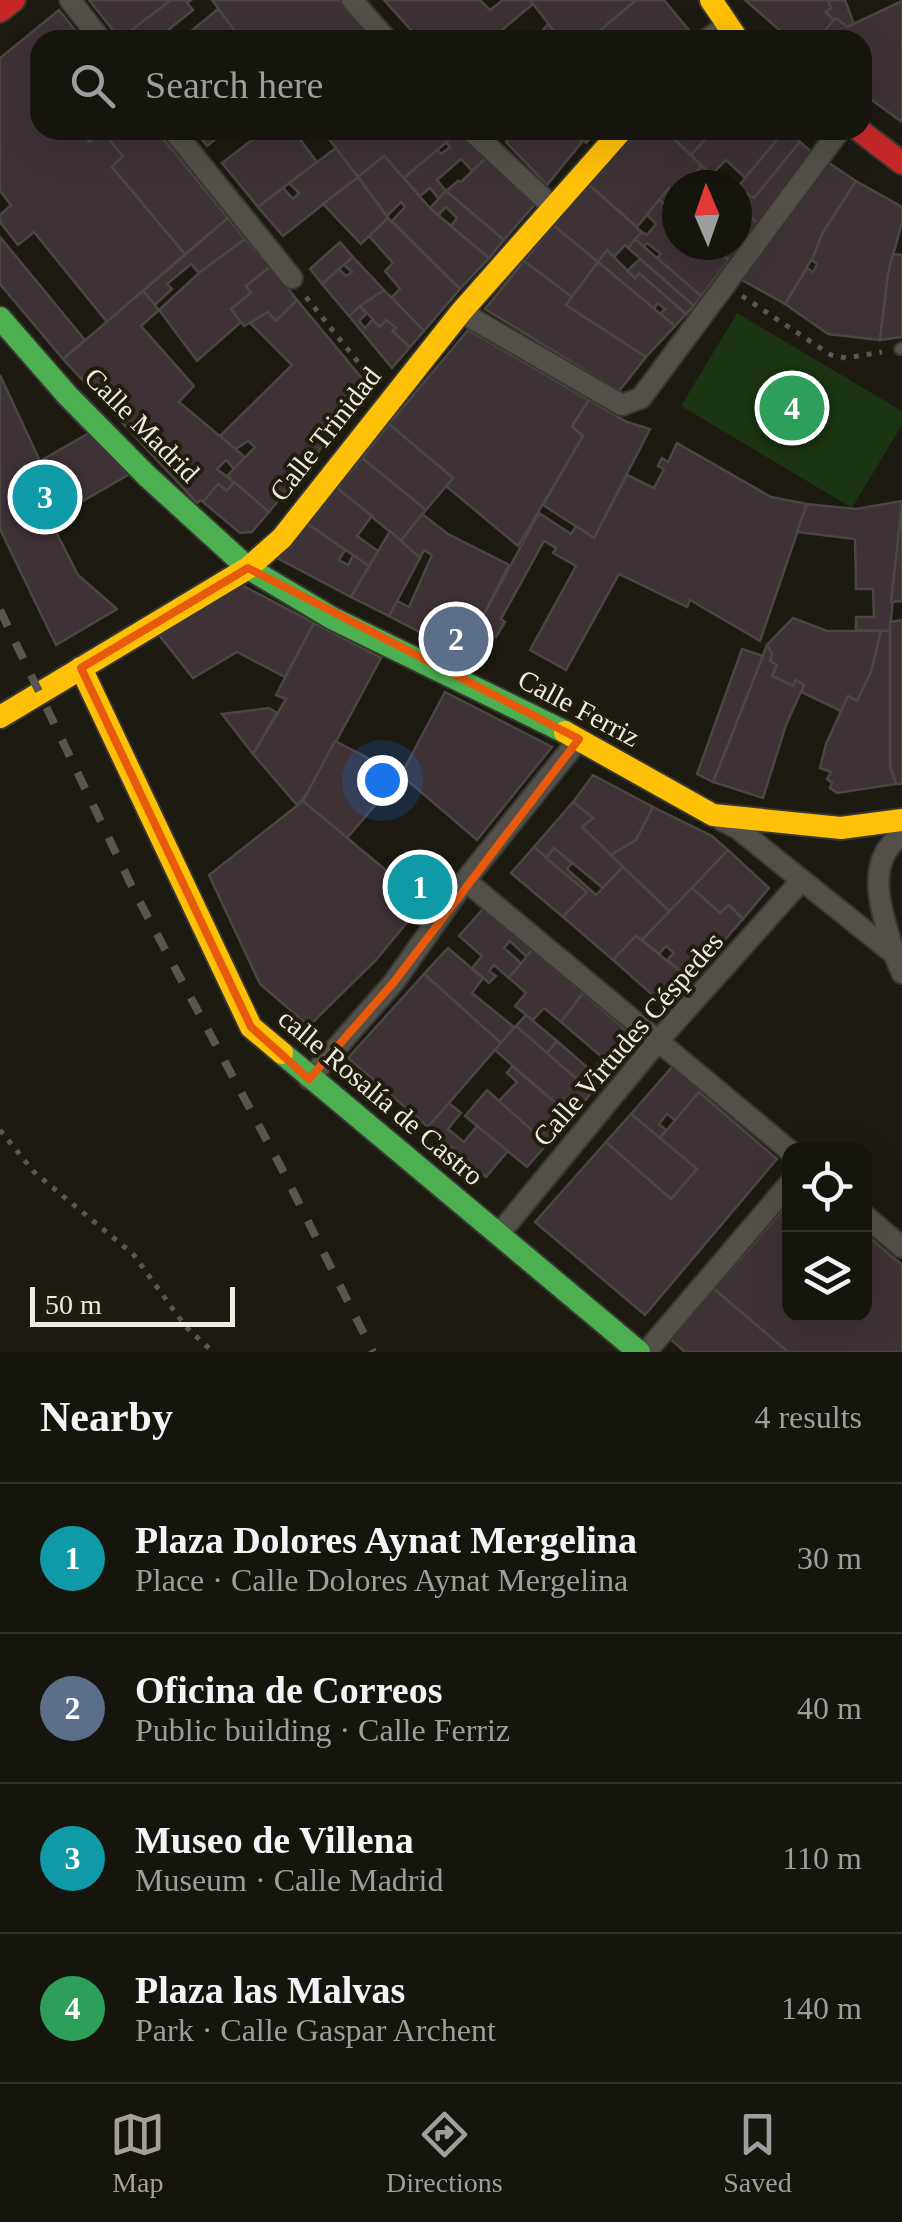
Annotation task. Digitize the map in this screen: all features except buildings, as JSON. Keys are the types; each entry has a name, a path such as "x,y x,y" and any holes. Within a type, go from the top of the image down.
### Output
{"street":[{"path":"0,11 14,0"},
{"path":"70,0 94,30"},
{"path":"352,0 378,30"},
{"path":"710,0 731,30"},
{"path":"181,140 292,278"},
{"path":"481,140 554,208"},
{"name":"Calle Trinidad","path":"8,712 248,568 282,538 461,312 613,140"},
{"path":"461,312 622,406 641,398 832,140"},
{"path":"872,140 902,163"},
{"name":"Calle Madrid","path":"0,318 134,463 248,568"},
{"name":"Calle Ferriz","path":"248,568 332,618 580,739 713,815 841,828 902,820"},
{"name":"calle Rosalía de Castro","path":"80,668 251,1027 642,1352"},
{"path":"309,1079 394,982 466,881 580,739"},
{"path":"713,815 737,828 898,964"},
{"path":"898,964 878,882 882,858 902,835"},
{"path":"466,881 782,1144"},
{"name":"Calle Virtudes Céspedes","path":"498,1234 658,1041 801,881"},
{"path":"642,1352 782,1192"},
{"path":"872,1221 902,1246"}],"path":[{"path":"292,278 388,400"},
{"path":"722,284 830,355 846,358 901,349"},
{"path":"0,1130 34,1172 133,1254 186,1327 214,1352"}],"highlighted area":[{"path":"248,568 579,739 394,982 309,1079 251,1027 81,668"}],"green space":[{"path":"737,313 902,411 902,425 852,508 681,406"}],"railway":[{"path":"0,610 135,893 281,1167 373,1352"}],"traffic: fast":[{"path":"0,318 68,396 147,476 248,568 332,618 565,732"},
{"path":"282,1053 639,1352"}],"traffic: slow":[{"path":"711,0 731,30"},
{"path":"0,717 248,568 282,538 461,312 613,140"},
{"path":"81,668 251,1027 282,1053"},
{"path":"565,732 713,815 841,828 902,820"}],"traffic: jam":[{"path":"0,11 14,0"},
{"path":"872,140 902,163"}],"place":[{"name":"Plaza las Malvas","path":"792,408"},
{"name":"Museo de Villena","path":"45,497"},
{"name":"Oficina de Correos","path":"456,639"},
{"name":"Plaza Dolores Aynat Mergelina","path":"420,887"}]}
